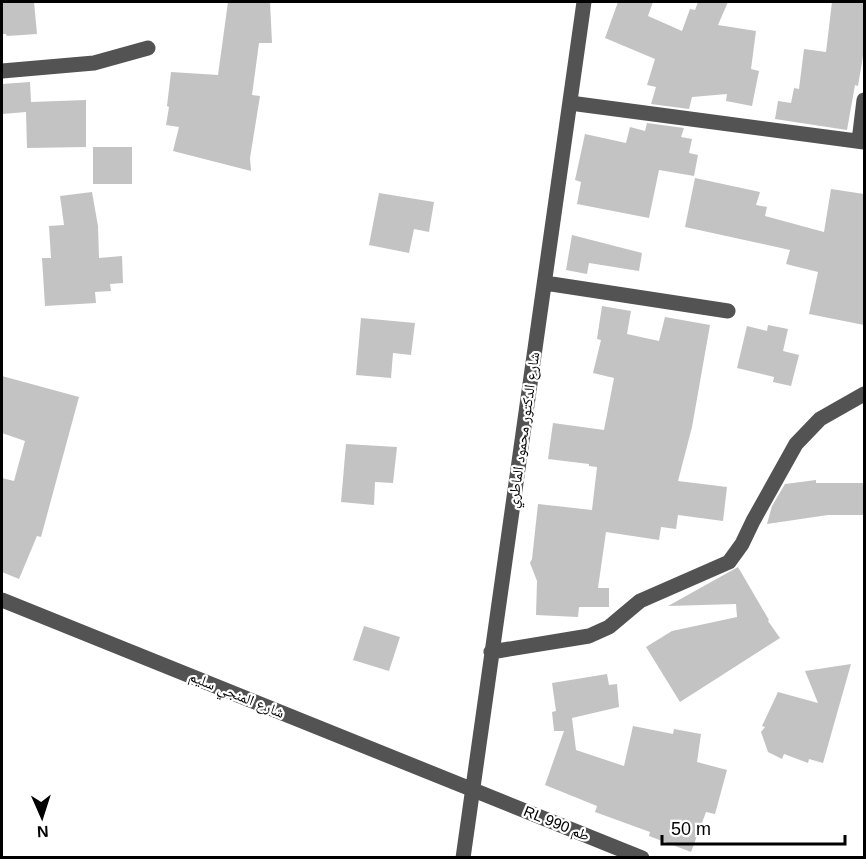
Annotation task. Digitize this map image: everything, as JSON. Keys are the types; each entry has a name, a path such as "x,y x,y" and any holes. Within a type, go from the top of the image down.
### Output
{"street":[{"name":"شارع الدكتور محمود الماطري","path":"463,858 584,2"},
{"path":"2,71 94,63 148,48"},
{"path":"570,103 862,142 864,100"},
{"path":"544,283 728,311"},
{"path":"491,652 589,636 609,627 640,601 729,562 742,544 796,444 820,419 864,394"},
{"name":"شارع المنجي سليم","path":"2,600 472,788"},
{"name":"RL طم 990","path":"472,788 642,858"}],"building":[{"path":"2,2 34,2 37,34 7,36 2,34"},
{"path":"228,2 270,2 272,43 259,43 252,95 260,96 250,158 251,171 173,151 179,127 166,125 171,72 218,75"},
{"path":"618,2 653,2 648,16 682,31 690,9 695,10 698,2 728,2 718,25 756,31 751,69 759,71 752,106 726,101 727,94 692,97 689,109 651,104 656,87 647,85 655,59 605,38"},
{"path":"832,2 864,2 864,56 858,86 855,85 847,130 775,119 778,101 791,103 794,88 799,89 804,49 826,52"},
{"path":"30,82 31,102 86,100 86,147 27,148 26,112 2,114 2,84"},
{"path":"647,123 684,128 681,137 692,139 689,153 698,155 694,176 659,170 649,218 577,204 581,182 575,180 585,134 626,143 630,127 645,131"},
{"path":"93,147 132,147 132,184 93,184"},
{"path":"695,178 760,192 756,205 767,207 765,216 824,232 831,189 864,194 864,325 809,314 818,272 786,264 790,250 685,227"},
{"path":"92,192 98,226 99,258 122,256 123,283 110,284 111,291 95,292 96,303 45,306 42,258 51,258 49,226 64,225 60,196"},
{"path":"379,193 434,202 429,232 414,229 409,253 369,245"},
{"path":"572,235 642,253 639,271 589,263 587,274 566,270"},
{"path":"602,306 631,311 627,334 659,341 665,317 710,325 692,427 678,481 727,487 723,521 678,515 676,529 661,527 659,540 606,532 598,588 609,588 609,607 579,607 578,617 536,615 537,581 530,563 538,504 592,510 597,467 548,459 553,423 604,430 614,378 593,373 601,340 597,339"},
{"path":"361,318 415,323 411,355 393,353 391,378 356,375"},
{"path":"768,325 788,329 783,351 799,355 791,386 773,382 774,377 737,368 747,326 767,331"},
{"path":"2,376 79,397 41,537 37,536 19,579 2,572 2,478 14,481 25,441 2,433"},
{"path":"346,444 397,447 393,483 375,482 374,505 341,502"},
{"path":"816,480 816,483 864,483 864,515 828,515 767,524 772,506 785,484"},
{"path":"738,567 780,638 680,702 646,647 672,631 737,617 736,604 668,606"},
{"path":"364,626 400,637 389,671 353,660"},
{"path":"851,664 823,763 809,759 808,763 784,754 782,759 768,752 761,732 765,727 762,726 778,692 818,703 805,671"},
{"path":"607,674 609,685 617,684 619,707 572,718 576,750 624,766 633,726 673,734 674,729 701,734 697,762 727,770 715,814 706,812 691,852 649,836 650,832 595,812 597,806 545,785 564,731 554,731 552,712 556,711 552,683"}]}
